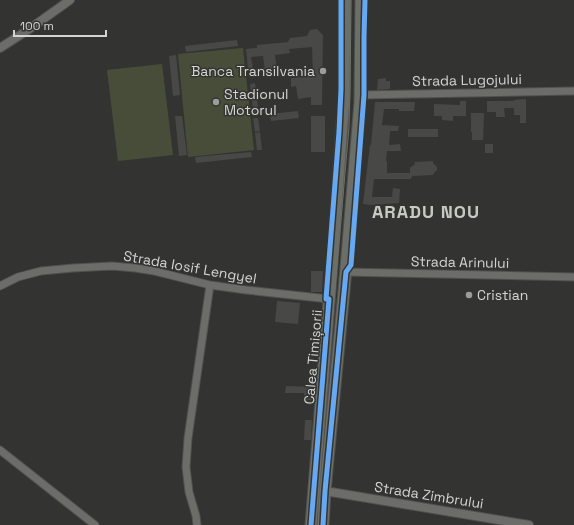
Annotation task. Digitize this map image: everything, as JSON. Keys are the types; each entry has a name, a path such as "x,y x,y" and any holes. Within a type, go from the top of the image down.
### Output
{"main road":[{"name":"Calea Timișorii","path":"312,525 344,97 345,0"},
{"name":"Calea Timișorii","path":"323,525 346,272 360,95 360,0"}],"street":[{"path":"0,48 70,0"},
{"name":"Strada Lugojului","path":"360,95 574,91"},
{"name":"Strada Iosif Lengyel","path":"0,286 18,277 42,271 112,266 154,271 210,285 329,299"},
{"name":"Strada Arinului","path":"346,272 574,277"},
{"path":"197,525 189,492 186,467 189,432 210,285"},
{"path":"0,450 95,525"},
{"name":"Strada Zimbrului","path":"325,491 529,525"}],"green space":[{"name":"Stadionul Motorul","path":"243,48 254,150 188,157 178,54"},
{"path":"162,64 173,155 118,161 107,70"}],"building":[{"path":"317,29 323,35 322,105 311,105 311,97 298,99 296,86 291,87 291,78 313,76 312,47 289,49 290,53 275,55 277,71 265,72 263,56 251,57 253,69 248,70 246,49 257,48 257,45 288,42 290,38 307,36 310,30"},
{"path":"237,40 238,46 186,52 185,46"},
{"path":"176,55 180,95 173,96 169,56"},
{"path":"386,78 386,81 390,81 390,89 377,90 378,79"},
{"path":"255,83 259,115 254,116 250,84"},
{"path":"526,99 526,123 520,123 520,115 514,115 514,108 504,108 505,117 496,117 496,112 487,112 487,101 514,101"},
{"path":"460,101 466,101 466,116 453,116 453,121 442,120 442,116 434,116 434,104 460,105"},
{"path":"375,102 415,102 414,111 384,109 382,125 399,126 398,131 390,131 389,145 400,144 401,151 387,151 387,173 410,173 410,168 415,164 414,162 433,161 437,167 437,170 433,175 412,176 411,179 374,179 372,197 392,197 393,188 400,189 399,203 371,205 363,204"},
{"path":"298,111 299,118 271,121 270,114"},
{"path":"471,113 484,113 483,140 472,140"},
{"path":"175,116 182,116 187,155 179,156"},
{"path":"311,116 325,116 325,152 311,152"},
{"path":"253,118 258,118 260,131 255,132"},
{"path":"408,129 438,129 438,137 408,137"},
{"path":"260,132 262,150 257,150 255,133"},
{"path":"485,144 493,144 493,153 485,153"},
{"path":"251,152 252,157 196,163 195,157"},
{"path":"311,271 323,271 322,292 311,292"},
{"path":"277,301 300,303 298,324 275,322"},
{"path":"286,386 315,387 314,400 304,400 304,393 285,393"},
{"path":"305,420 312,420 311,440 304,440"}],"tram line":[{"path":"315,525 349,127 351,0"}],"cycle path":[{"path":"326,299 339,132 341,89 341,0"},
{"path":"323,525 346,272 351,265 364,95 365,0"},
{"path":"311,525 329,299"}],"place":[{"name":"Banca Transilvania","path":"323,71"},
{"name":"Stadionul Motorul","path":"216,102"},
{"name":"Cristian","path":"469,295"}],"district":[{"name":"ARADU NOU","path":"426,211"}]}
